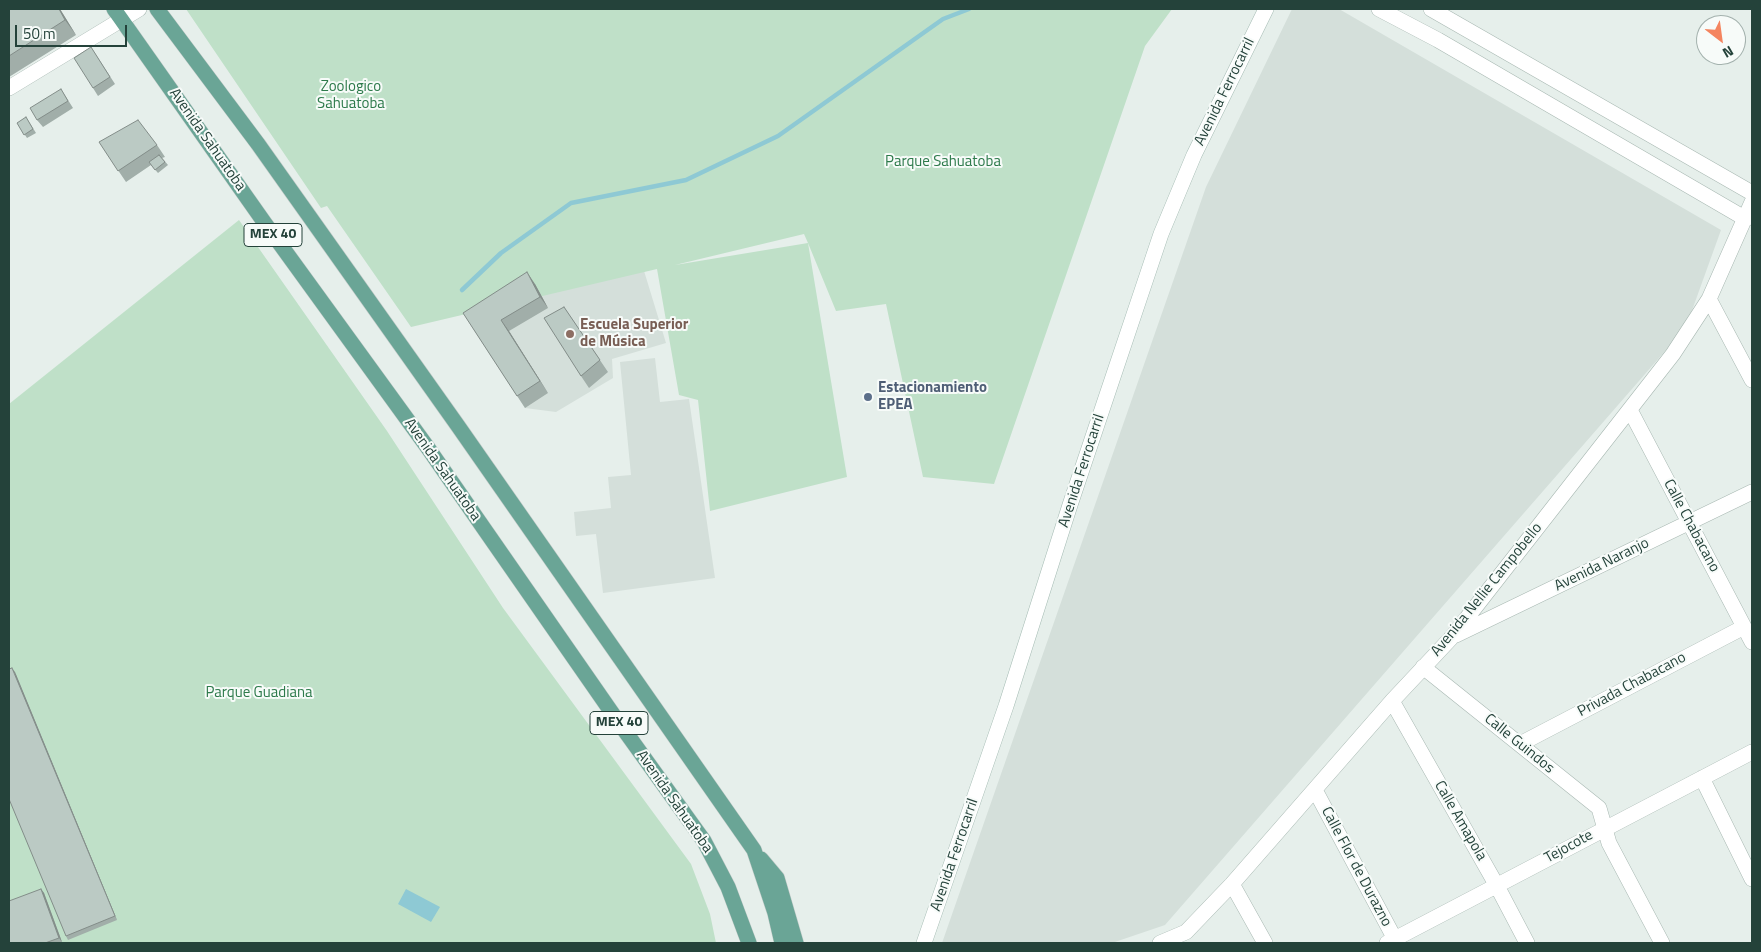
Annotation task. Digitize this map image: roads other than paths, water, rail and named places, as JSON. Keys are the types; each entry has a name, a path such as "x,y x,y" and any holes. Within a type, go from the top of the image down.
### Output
{"main road":[{"name":"MEX 40","path":"157,9 258,144 505,492 754,850 776,913 782,943"},
{"name":"Avenida Sahuatoba","path":"118,15 264,222 428,448 704,841 728,887 749,943"},
{"path":"754,850 777,878 796,943"}],"street":[{"path":"9,88 118,15 139,9"},
{"name":"Avenida Ferrocarril","path":"924,943 1006,706 1070,505 1161,234 1194,155 1266,9"},
{"path":"1379,9 1438,40 1749,217"},
{"path":"1431,9 1752,193"},
{"path":"1438,40 1450,20"},
{"path":"1594,130 1605,109"},
{"name":"Avenida Nellie Campobello","path":"1160,943 1186,932 1232,884 1392,701 1452,637 1672,354 1709,299 1749,217 1752,202"},
{"path":"1709,299 1752,380"},
{"name":"Calle Chabacano","path":"1630,410 1752,642"},
{"name":"Avenida Naranjo","path":"1452,637 1752,492"},
{"name":"Privada Chabacano","path":"1520,744 1744,627"},
{"name":"Calle Guindos","path":"1423,667 1598,808 1609,843 1662,943"},
{"name":"Calle Amapola","path":"1392,701 1497,886 1527,943"},
{"name":"Tejocote","path":"1393,942 1605,827 1752,752"},
{"path":"1702,778 1752,879"},
{"name":"Calle Flor de Durazno","path":"1315,790 1393,942"},
{"path":"1232,884 1264,943"}],"water":[{"path":"406,889 440,907 431,922 398,904"}],"waterway":[{"path":"462,290 501,253 571,203 686,180 778,136 943,19 969,9"}],"place":[{"name":"Escuela Superior de Música","path":"570,334"},
{"name":"Estacionamiento EPEA","path":"868,397"}],"park label":[{"name":"Zoologico Sahuatoba","path":"351,96"},
{"name":"Parque Sahuatoba","path":"943,162"},
{"name":"Parque Guadiana","path":"259,693"}]}
